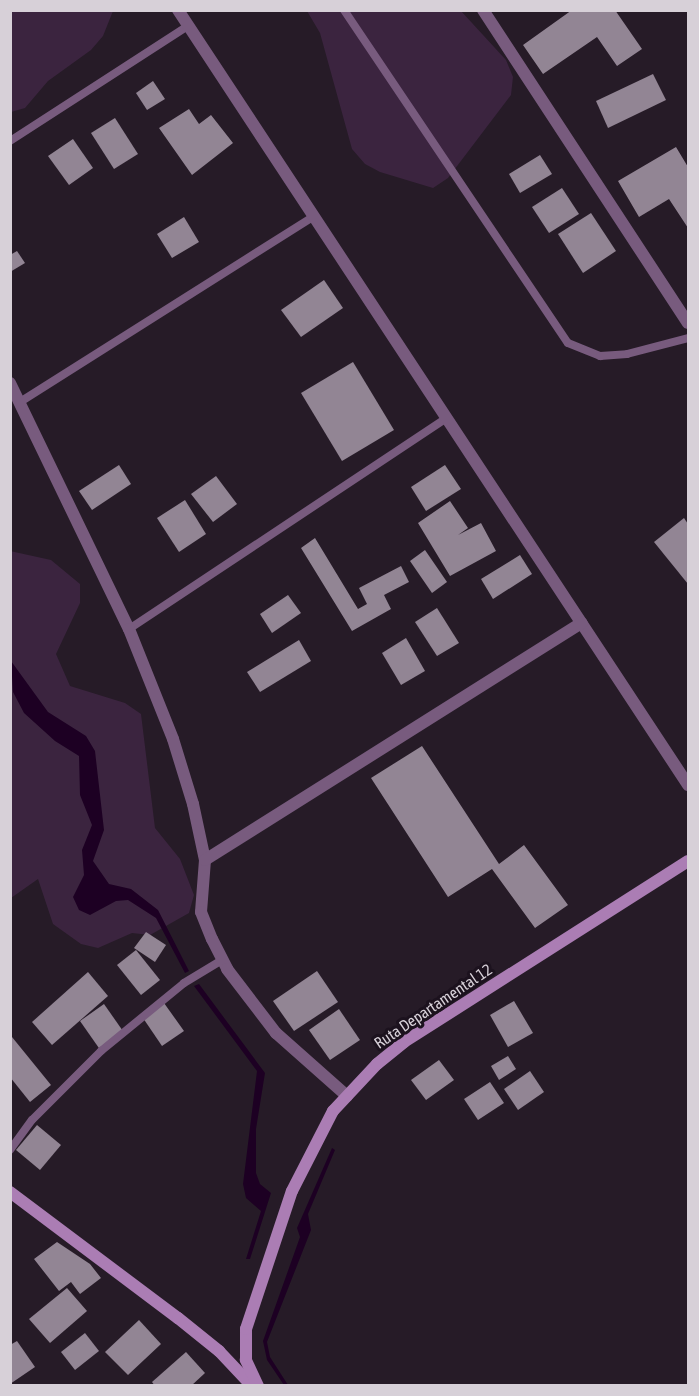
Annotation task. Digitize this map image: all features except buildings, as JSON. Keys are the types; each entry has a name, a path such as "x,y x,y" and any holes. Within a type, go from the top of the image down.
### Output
{"main road":[{"name":"Ruta Departamental 12","path":"258,1386 246,1360 246,1329 292,1191 316,1140 347,1096 404,1042 688,861"},
{"path":"10,1192 178,1318 219,1351 252,1386"}],"street":[{"path":"178,10 688,785"},
{"path":"483,10 688,323"},
{"path":"10,383 129,629 173,739 193,804 205,860 201,912 222,960 276,1033 347,1096"},
{"path":"205,860 582,623"}],"lane":[{"path":"344,10 568,343 600,356 627,354 688,338"},
{"path":"10,141 188,26"},
{"path":"20,402 314,216"},
{"path":"129,629 447,418"},
{"path":"10,1150 32,1120 101,1051 184,983 222,960"}],"shaded area":[{"path":"11,10 113,11 103,36 91,50 48,81 25,108 11,112"},
{"path":"307,11 461,11 506,60 513,77 511,95 448,178 433,188 380,172 365,164 352,149 320,33"},
{"path":"10,551 51,560 80,584 80,603 56,654 70,686 125,703 141,714 155,828 180,859 194,895 189,913 150,935 132,933 98,948 81,944 53,924 38,879 11,898"},
{"path":"11,661 48,712 86,736 95,751 104,830 93,861 109,884 131,889 158,910 189,971 185,973 156,918 128,900 116,901 90,915 79,910 73,897 84,875 82,850 92,825 80,795 79,756 55,741 24,713 13,692"},
{"path":"199,984 265,1073 256,1129 256,1173 260,1184 271,1193 250,1259 246,1259 261,1211 246,1198 243,1184 257,1071 194,986"},
{"path":"332,1148 335,1150 308,1214 311,1230 267,1342 270,1357 288,1385 284,1385 267,1360 263,1341 300,1237 297,1228"}]}
